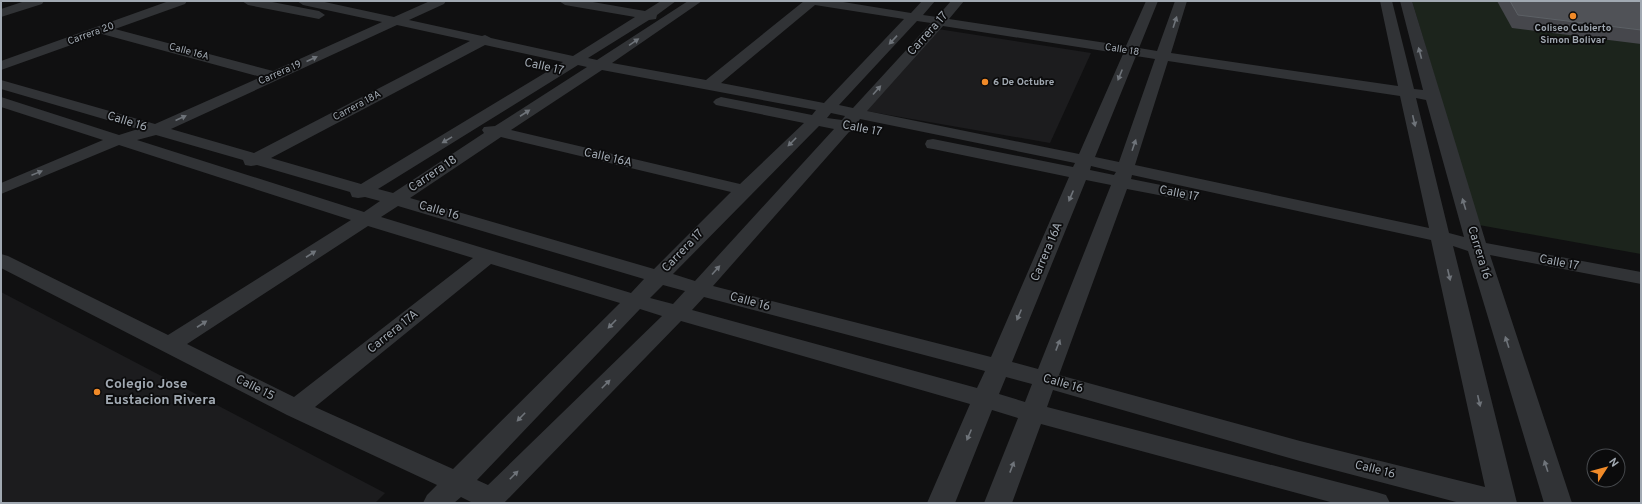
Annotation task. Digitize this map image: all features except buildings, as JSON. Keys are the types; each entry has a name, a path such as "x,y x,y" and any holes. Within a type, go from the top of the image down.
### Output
{"street":[{"path":"1,13 38,1"},
{"name":"Carrera 20","path":"1,58 158,1"},
{"name":"Carrera 20","path":"1,66 182,1"},
{"name":"Calle 17","path":"248,1 360,24 398,20 574,60 708,86 821,114 1124,175 1442,242 1477,247 1641,278"},
{"name":"Calle 17","path":"304,1 467,48 558,71 821,114"},
{"name":"Carrera 19","path":"118,140 145,127 275,76 379,22 411,1"},
{"path":"398,20 440,1"},
{"path":"565,1 668,19"},
{"name":"Carrera 18","path":"335,209 364,189 472,125 670,1"},
{"name":"Carrera 18","path":"169,345 366,220 497,131 696,1"},
{"path":"708,86 813,1"},
{"name":"Calle 18","path":"813,1 947,12 1131,47 1430,91"},
{"name":"Calle 18","path":"857,1 921,10"},
{"name":"Carrera 16A","path":"941,503 1131,47 1152,1"},
{"path":"998,503 1124,175 1181,1"},
{"path":"1386,1 1503,503"},
{"name":"Carrera 16","path":"1406,1 1430,91 1477,247 1558,503"},
{"name":"Carrera 17","path":"437,503 659,276 821,114 921,10"},
{"name":"Carrera 17","path":"489,501 700,289 947,12"},
{"name":"Carrera 19","path":"1,189 118,140 258,70 360,24"},
{"name":"Calle 16A","path":"104,30 258,70 275,76"},
{"name":"Carrera 18A","path":"229,174 256,158 485,39"},
{"name":"Calle 16","path":"1,84 145,127 364,189 700,289 997,367 1045,378 1300,451 1503,503"},
{"name":"Calle 16","path":"1,102 229,174 366,220 489,255 635,301 1033,413 1376,503"},
{"path":"1,119 25,110"},
{"name":"Calle 16A","path":"472,125 744,190"},
{"name":"Carrera 17A","path":"296,409 489,255"},
{"name":"Calle 15","path":"1,260 296,409 456,483 489,501"}],"shaded area":[{"path":"1412,1 1641,1 1641,254 1479,225"},
{"name":"6 De Octubre","path":"938,29 1091,53 1050,143 866,111"},
{"name":"Colegio Jose Eustacion Rivera","path":"1,292 385,493 375,503 1,503"}],"place":[{"name":"Coliseo Cubierto Simon Bolivar","path":"1573,16"},
{"name":"6 De Octubre","path":"985,82"},
{"name":"Colegio Jose Eustacion Rivera","path":"97,392"}]}
